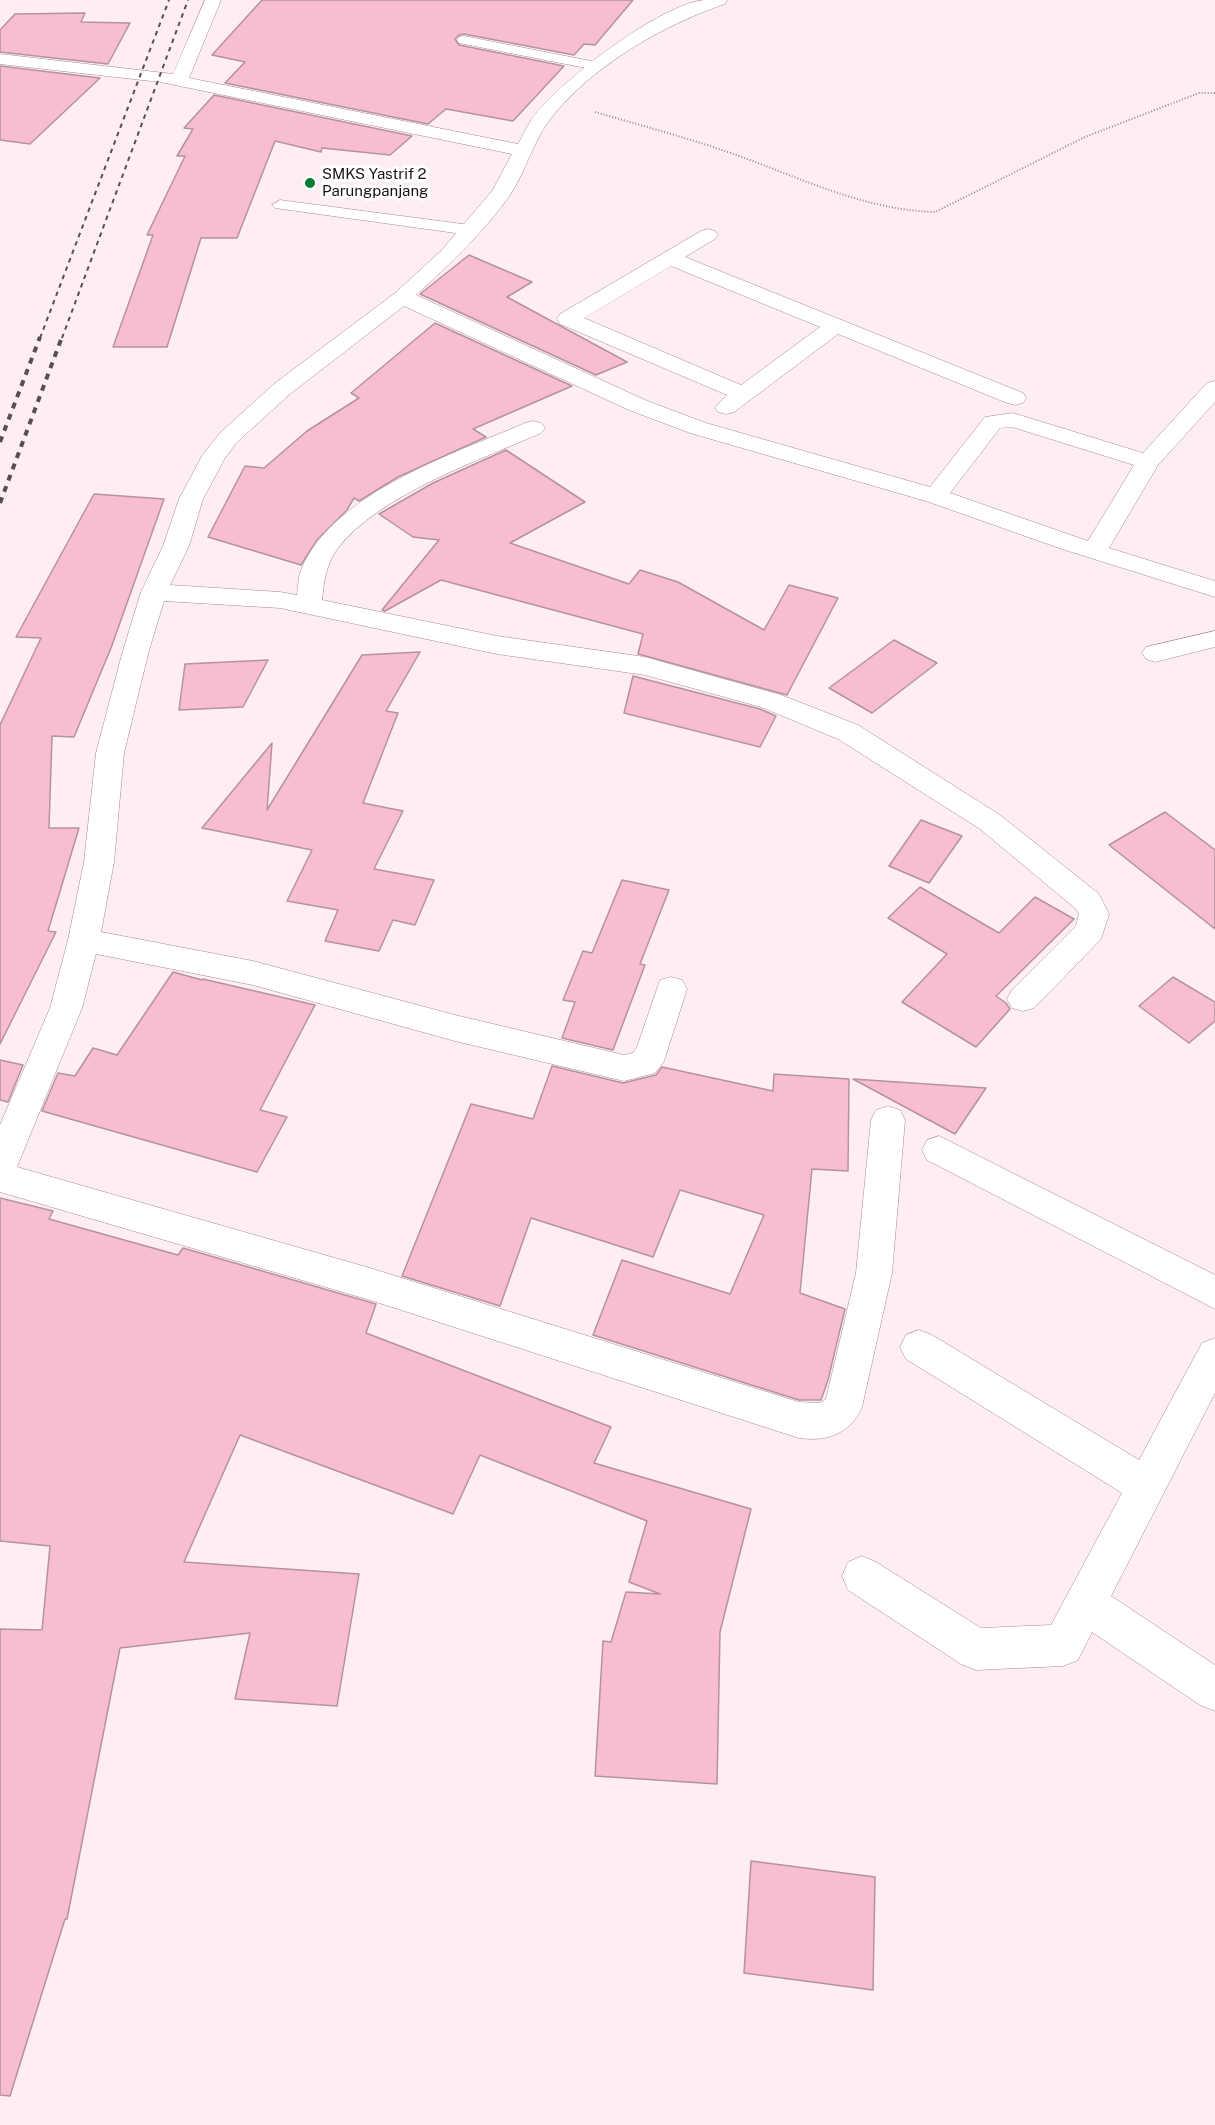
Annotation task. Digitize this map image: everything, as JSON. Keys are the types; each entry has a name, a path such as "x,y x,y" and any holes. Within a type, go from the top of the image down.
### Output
{"street":[{"path":"179,81 213,0"},
{"path":"0,1166 66,1008 84,940 99,862 104,796 115,729 154,592 176,546 192,499 214,456 228,438 282,389 402,297 448,255 501,193 542,117 557,101 596,66 670,19 719,0"},
{"path":"0,59 141,74 524,151"},
{"path":"708,235 568,319 742,394"},
{"path":"669,258 1015,398"},
{"path":"402,297 637,405 698,428 935,496 1214,590"},
{"path":"698,428 836,325"},
{"path":"1095,551 1148,462 1215,388"},
{"path":"935,496 993,422 999,420 1013,420 1148,462"},
{"path":"308,605 314,568 335,536 352,520 381,498 533,428"},
{"path":"154,592 280,600 497,645 645,666 771,701 848,732 990,822 1088,902 1094,914 1090,931 1023,999"},
{"path":"1155,653 1215,639"},
{"path":"84,940 253,973 455,1028 624,1068 643,1064 652,1052 671,989"},
{"path":"0,1177 370,1284 799,1420 826,1422 835,1417 843,1407 874,1274 888,1120"},
{"path":"939,1150 1215,1293"},
{"path":"919,1347 1146,1486"},
{"path":"862,1576 976,1649 1062,1645 1215,1355"},
{"path":"1085,1603 1215,1690"}],"lane":[{"path":"464,40 596,66"},
{"path":"279,205 470,230"}],"path":[{"path":"557,101 736,155 867,202 919,213 935,212 1084,137 1199,93 1215,93"}],"building":[{"path":"262,0 633,0 595,45 584,44 574,55 464,34 459,35 455,39 459,45 564,66 513,121 446,109 428,124 225,83 245,62 212,55"},
{"path":"85,13 81,22 130,23 108,64 0,52 0,30 15,14"},
{"path":"0,66 100,78 30,144 0,140"},
{"path":"214,95 412,136 390,155 322,148 321,152 275,141 237,238 201,238 167,347 113,347 153,235 147,235 185,156 177,156 193,129 184,128"},
{"path":"469,255 532,282 507,297 627,362 596,375 420,294"},
{"path":"435,323 572,386 473,429 486,437 398,477 359,501 354,498 347,510 317,540 301,565 208,537 245,466 264,468 307,431 359,398 351,393"},
{"path":"506,450 585,502 510,543 629,584 640,570 678,582 764,630 789,585 838,598 787,695 638,654 643,634 441,580 385,611 382,610 439,540 413,537 379,514 433,483"},
{"path":"94,494 164,499 111,648 74,737 52,736 49,828 79,828 48,931 56,932 0,1044 0,725 41,638 16,637"},
{"path":"894,640 937,663 872,713 829,688"},
{"path":"420,652 386,711 398,713 363,803 403,811 374,869 434,880 415,925 393,920 379,951 325,941 338,910 287,901 312,850 202,828 272,743 267,810 362,655"},
{"path":"268,660 243,707 179,710 185,664"},
{"path":"633,676 760,709 776,716 760,747 624,713"},
{"path":"1165,812 1215,850 1215,929 1109,845"},
{"path":"921,820 962,836 929,883 889,866"},
{"path":"622,880 669,890 640,964 645,965 613,1050 562,1038 575,1002 563,1000 583,951 592,953"},
{"path":"920,887 999,933 1035,897 1074,919 996,996 1010,1009 976,1047 902,1002 947,954 888,918"},
{"path":"173,972 315,1005 260,1110 287,1117 257,1172 42,1111 58,1073 75,1076 93,1048 117,1055"},
{"path":"1173,977 1215,1002 1215,1021 1189,1043 1139,1006"},
{"path":"0,1060 23,1065 8,1102 0,1100"},
{"path":"552,1066 623,1083 656,1075 662,1067 773,1091 774,1074 849,1079 848,1171 812,1169 800,1293 845,1309 821,1400 799,1400 593,1335 622,1260 730,1294 764,1215 680,1190 653,1257 531,1218 500,1306 402,1276 471,1104 533,1119"},
{"path":"853,1079 986,1088 955,1134"},
{"path":"0,1198 53,1211 49,1219 178,1255 183,1248 376,1304 366,1333 611,1427 594,1463 751,1509 720,1632 717,1784 595,1776 603,1641 611,1642 626,1592 660,1594 629,1582 647,1521 480,1455 453,1514 240,1435 184,1562 359,1574 337,1706 235,1699 250,1633 120,1648 67,1919 65,1919 10,2096 0,2095 0,1629 42,1630 50,1546 0,1541"},
{"path":"751,1861 875,1877 873,1990 744,1973"}],"railway":[{"path":"40,338 169,0"},
{"path":"62,338 188,0"},
{"path":"0,442 40,337"},
{"path":"0,503 62,337"}],"place":[{"name":"SMKS Yastrif 2 Parungpanjang","path":"310,183"}]}
